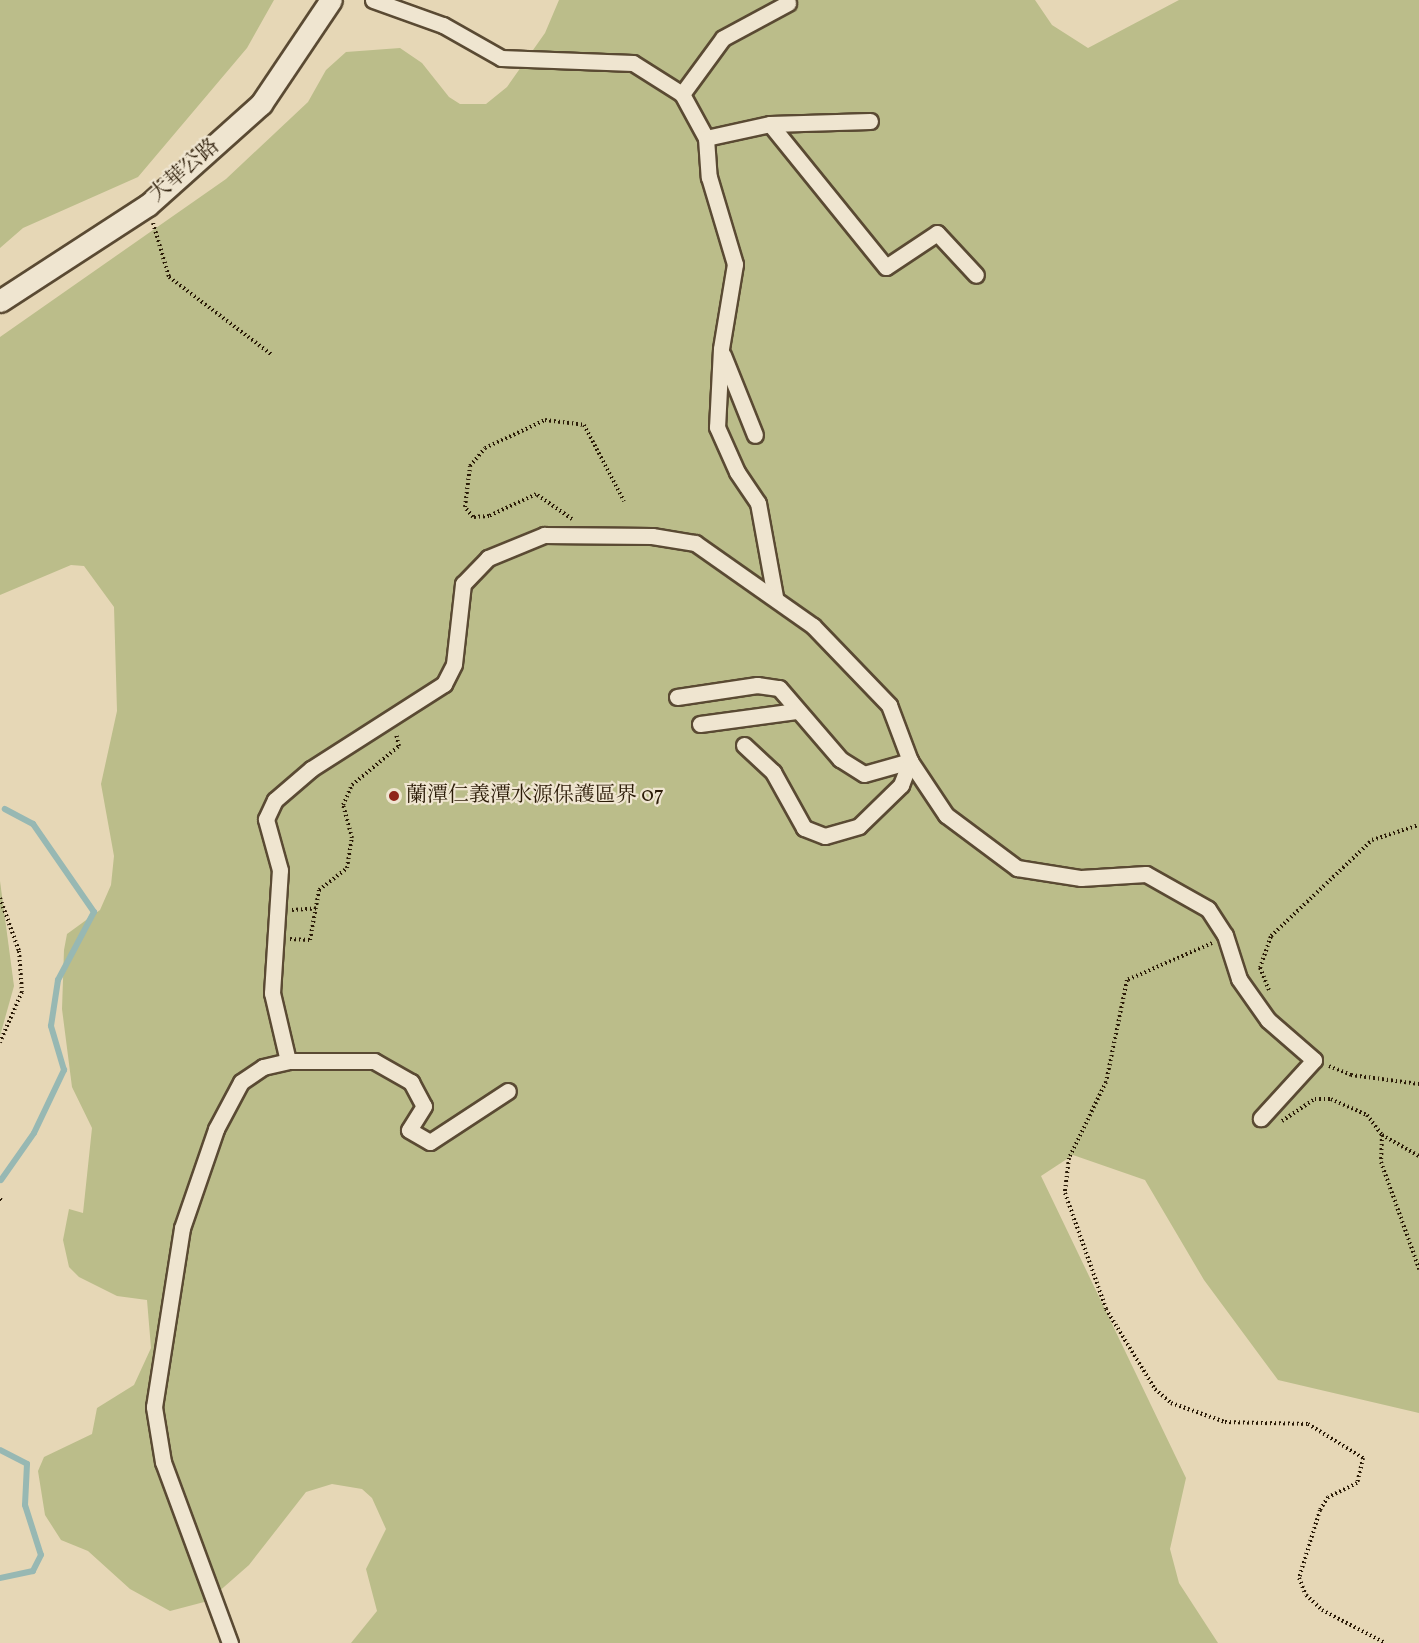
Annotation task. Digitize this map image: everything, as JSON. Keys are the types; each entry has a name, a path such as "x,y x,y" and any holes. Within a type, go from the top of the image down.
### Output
{"main road":[{"name":"大華公路","path":"0,301 148,205 261,104 331,0"}],"street":[{"path":"374,0 443,26 501,58 633,63 682,94 706,138 709,177 735,264 721,350 717,427 737,472 758,503 775,597"},
{"path":"682,94 723,38 788,3"},
{"path":"706,138 770,124 870,121"},
{"path":"770,124 886,267 937,233 976,275"},
{"path":"721,350 755,435"},
{"path":"288,1061 272,993 280,911 280,870 266,819 275,800 311,769 392,722 444,684 454,664 463,584 488,558 544,535 594,536 695,543 775,597 813,626 889,705 910,761 946,815 1017,868 1081,878 1146,874 1208,909 1225,934 1239,979 1268,1020 1314,1060 1261,1118"},
{"path":"677,697 757,685 779,688 796,711 840,759 864,774 910,761"},
{"path":"700,724 796,711"},
{"path":"744,745 773,772 804,828 825,836 859,826 901,785 910,761"},
{"path":"230,1643 163,1462 154,1407 182,1228 216,1130 241,1082 263,1066 288,1061 374,1061 411,1082 424,1106 409,1130 430,1142 508,1091"}],"path":[{"path":"148,205 169,277 272,355"},
{"path":"594,536 536,494 489,516 473,516 465,507 470,466 486,448 545,420 584,425 624,501"},
{"path":"278,938 310,940 318,909 319,890 347,868 352,838 343,806 351,785 399,746 392,722"},
{"path":"1268,1020 1273,1000 1260,968 1271,936 1372,840 1419,825"},
{"path":"0,898 19,951 22,992 0,1042"},
{"path":"280,911 318,909"},
{"path":"1225,934 1200,951 1127,980 1106,1082 1070,1158 1065,1192 1106,1309 1155,1389 1171,1403 1225,1422 1308,1424 1363,1458 1357,1484 1328,1497 1320,1510 1299,1578 1306,1595 1322,1610 1386,1643"},
{"path":"1314,1060 1351,1075 1419,1084"},
{"path":"1261,1118 1278,1123 1315,1099 1331,1099 1367,1115 1382,1135 1419,1156"},
{"path":"1382,1135 1380,1161 1419,1269"}],"green space":[{"path":"0,0 274,0 247,48 138,177 23,228 0,248"},
{"path":"559,0 1035,0 1052,25 1088,48 1179,0 1419,0 1419,1413 1278,1380 1204,1280 1145,1180 1073,1155 1041,1176 1186,1478 1170,1549 1179,1583 1218,1643 351,1643 377,1611 366,1569 386,1529 372,1498 362,1489 332,1484 306,1492 249,1565 208,1601 170,1611 130,1589 88,1551 61,1540 45,1515 38,1471 44,1457 92,1434 97,1408 134,1385 151,1348 147,1300 117,1296 79,1277 69,1267 63,1240 69,1209 83,1213 92,1128 72,1087 62,1009 64,950 67,934 100,910 111,885 114,856 101,784 117,711 114,607 84,566 71,565 0,595 0,337 226,179 308,102 326,70 346,52 400,48 422,63 449,97 460,104 486,104 507,87 545,33"},
{"path":"0,881 14,986 0,1036"}],"waterway":[{"path":"1,1180 34,1133 64,1070 51,1026 58,980 94,912 33,824 5,809"},
{"path":"0,1450 27,1464 25,1505 41,1555 33,1571 0,1578"}],"place":[{"name":"蘭潭仁義潭水源保護區界 07","path":"394,796"}]}
